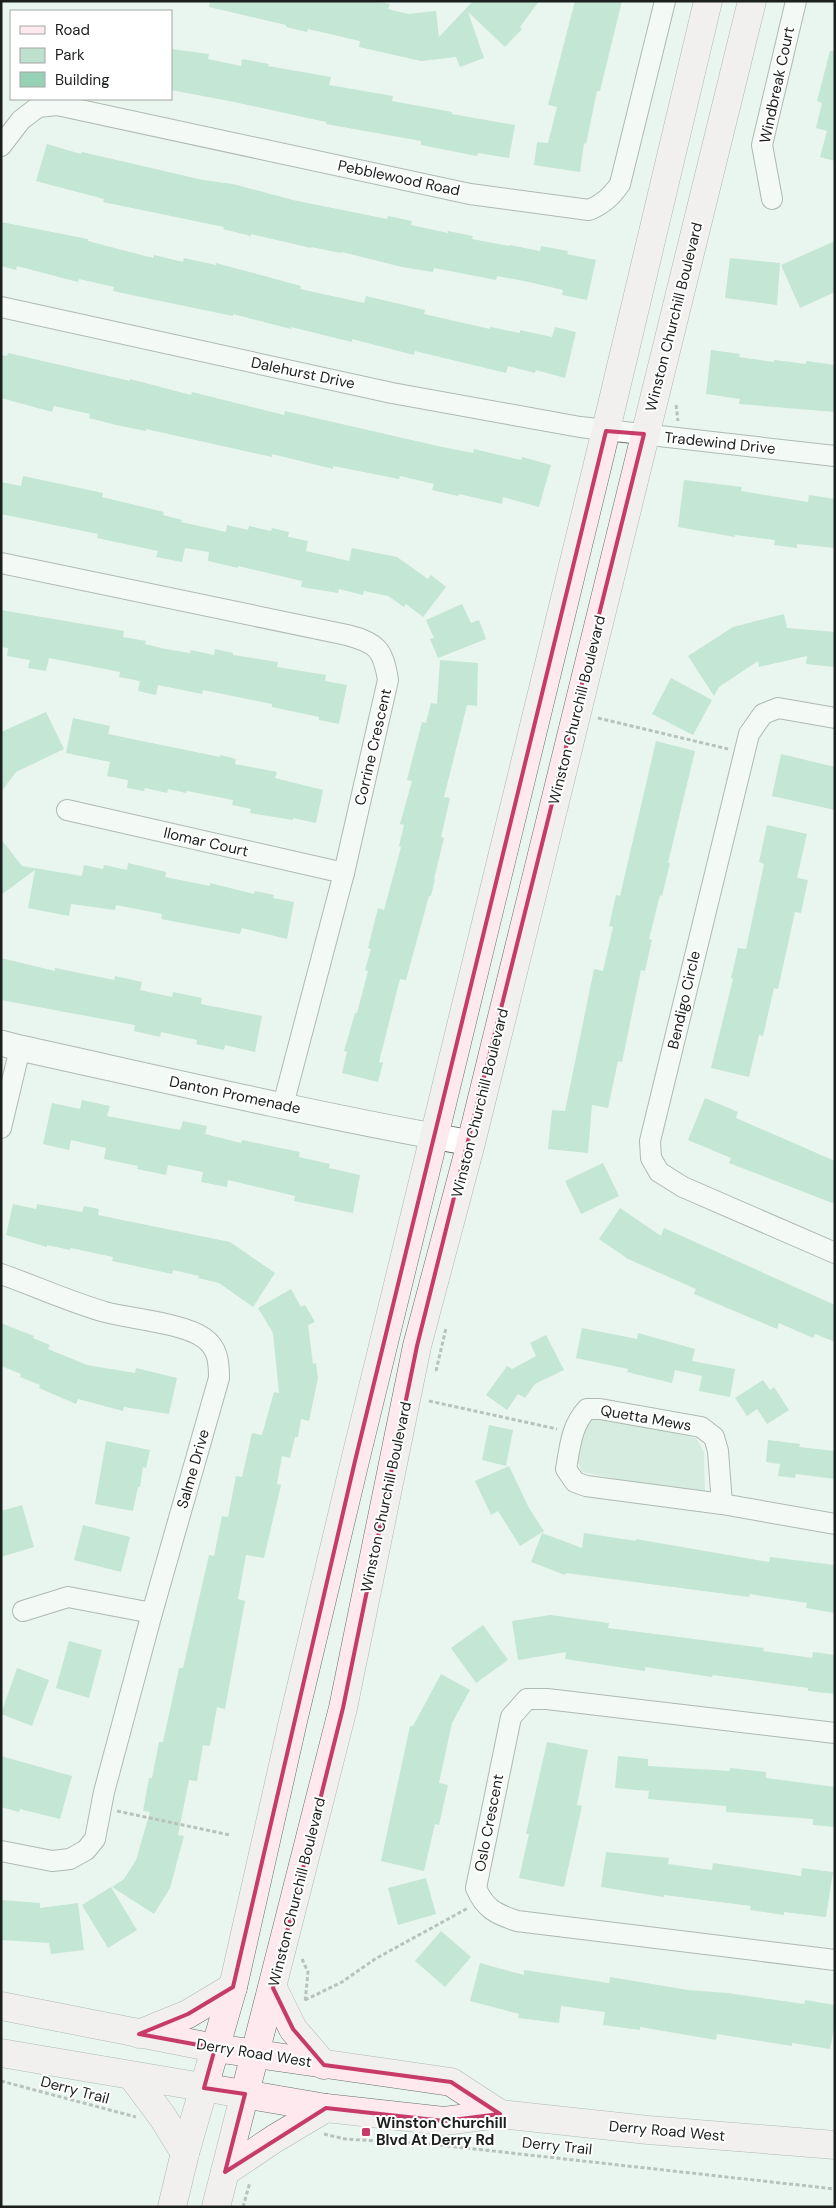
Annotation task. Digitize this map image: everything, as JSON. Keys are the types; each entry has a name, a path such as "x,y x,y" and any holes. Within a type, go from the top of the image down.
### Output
{"main road":[{"path":"172,2207 184,2153 233,1986 295,1712 606,431 708,1"},
{"name":"Winston Churchill Boulevard","path":"216,2207 343,1708 417,1346 470,1143 752,1"},
{"path":"140,2034 188,2014 233,1986"},
{"path":"273,1988 293,2029 324,2065"},
{"name":"Derry Road West","path":"1,2006 215,2048 451,2082 500,2114"},
{"name":"Derry Road West","path":"1,2053 245,2094 323,2121 444,2121 500,2114 648,2130 835,2145"},
{"path":"132,2076 162,2116 184,2153"},
{"path":"225,2172 274,2139 323,2121"}],"street":[{"name":"Pebblewood Road","path":"1,146 21,120 38,106 57,105 470,194 589,210 601,205 611,197 620,184 665,1"},
{"name":"Windbreak Court","path":"772,199 762,145 796,1"},
{"name":"Dalehurst Drive","path":"1,307 392,393 606,431"},
{"name":"Tradewind Drive","path":"606,431 835,456"},
{"name":"Corrine Crescent","path":"1,563 368,641 384,658 388,680 344,873 283,1105"},
{"name":"Bendigo Circle","path":"835,718 778,708 763,714 749,734 650,1141 651,1158 659,1172 683,1187 835,1253"},
{"name":"Ilomar Court","path":"67,810 344,873"},
{"name":"Danton Promenade","path":"11,1046 470,1143"},
{"path":"1,1128 11,1046"},
{"name":"Salme Drive","path":"1,1274 104,1311 190,1330 204,1338 214,1347 219,1362 219,1378 152,1613 104,1792 95,1839 86,1850 70,1859 52,1861 1,1851"},
{"name":"Quetta Mews","path":"722,1504 718,1451 714,1437 701,1427 600,1409 587,1409 578,1419 572,1432 566,1469 575,1482 586,1486 722,1504 835,1524"},
{"path":"23,1611 68,1597 152,1613"},
{"name":"Oslo Crescent","path":"481,1900 476,1888 511,1717 527,1699 547,1699 835,1733"},
{"path":"481,1900 496,1914 517,1921 835,1960"}],"path":[{"path":"598,718 743,753"},
{"path":"429,1401 572,1432"},
{"path":"102,1809 230,1835"},
{"path":"305,2000 342,1982 375,1959 481,1900"},
{"name":"Derry Trail","path":"1,2081 144,2118"},
{"name":"Derry Trail","path":"323,2121 364,2141 438,2145 835,2189"}],"highlighted area":[{"path":"606,431 644,434 417,1346 343,1708 273,1988 293,2029 324,2065 451,2082 500,2114 444,2121 326,2108 225,2172 245,2094 204,2088 215,2048 139,2034 188,2014 233,1987 355,1461"}],"green space":[{"path":"598,1416 696,1438 704,1452 705,1497 582,1472 575,1456 586,1421"}],"building":[{"path":"210,1 376,1 390,4 388,9 408,14 436,11 439,37 473,1 539,1 520,27 522,29 505,47 468,12 484,58 460,67 456,57 421,61 359,47 360,41 308,29 307,32 286,27 286,25 209,7"},
{"path":"575,1 622,1 600,91 597,91 586,144 584,143 580,172 534,165 537,142 548,143 557,107 548,105"},
{"path":"172,49 209,54 208,59 241,66 242,59 269,64 268,66 331,77 329,85 393,96 392,101 515,125 509,158 478,153 477,156 421,145 421,141 326,124 326,122 172,90"},
{"path":"830,51 835,51 835,161 820,157 827,131 816,128 822,103 817,101"},
{"path":"47,144 81,154 82,152 203,180 233,184 293,200 387,219 388,216 412,221 411,225 473,236 472,239 540,251 541,246 568,251 567,254 596,260 587,300 562,295 563,290 529,282 497,276 496,280 434,268 433,272 402,267 342,252 311,248 251,234 251,236 223,229 224,227 103,202 104,199 36,181"},
{"path":"1,222 88,239 88,241 153,258 154,255 183,262 184,258 216,265 216,263 301,286 300,289 364,303 366,296 425,310 424,314 490,329 490,327 520,333 520,330 552,337 555,327 576,332 565,378 536,370 535,373 508,366 506,373 415,351 414,355 352,339 352,342 233,314 233,316 113,291 114,287 79,279 78,282 17,266 16,270 1,266"},
{"path":"835,241 835,292 800,308 781,265"},
{"path":"730,258 780,263 777,305 725,298"},
{"path":"711,350 740,354 739,357 774,362 774,360 806,364 806,361 835,365 835,412 739,404 740,399 706,394"},
{"path":"8,353 130,381 130,379 191,395 192,392 284,415 285,411 442,447 473,453 474,449 521,460 522,457 551,465 539,507 503,497 502,504 459,494 458,496 432,490 434,484 400,476 399,479 333,466 333,469 272,454 272,457 146,429 146,431 116,425 89,418 90,414 54,406 52,412 1,398 1,355 7,356"},
{"path":"23,476 103,493 102,497 164,512 163,515 182,520 181,522 226,532 227,525 248,530 249,526 271,531 272,528 289,532 288,537 308,541 306,551 349,561 352,548 397,557 428,579 431,575 446,587 423,617 406,604 404,607 388,596 364,591 363,595 339,589 338,593 301,587 302,581 208,561 209,552 185,548 182,562 156,557 158,551 97,538 98,534 1,514 1,482 21,486"},
{"path":"684,480 742,487 741,491 808,502 809,495 835,499 835,548 797,544 797,548 774,545 775,540 735,535 735,537 678,527"},
{"path":"462,604 471,623 479,620 486,639 438,658 430,639 434,638 426,620"},
{"path":"1,610 124,631 123,637 146,641 145,644 165,649 190,653 191,650 214,655 215,649 233,653 233,655 278,662 277,667 326,675 325,681 347,685 339,724 319,720 319,717 272,707 272,704 203,690 202,694 158,685 156,695 138,691 140,681 119,677 120,672 49,658 46,671 28,668 30,660 7,656 8,648 1,647"},
{"path":"784,614 787,628 835,632 835,667 806,664 807,656 759,667 758,661 719,687 714,696 688,656 733,627"},
{"path":"440,660 478,663 477,706 467,705 444,797 450,798 441,837 444,838 431,896 429,896 406,980 400,979 379,1062 383,1063 378,1082 342,1073 347,1052 344,1051 355,1013 357,1013 368,971 365,970 371,949 368,948 378,908 384,910 401,847 399,846 404,825 400,824 412,781 407,780 422,722 426,723 431,703 437,704"},
{"path":"671,678 712,700 693,735 652,714"},
{"path":"46,712 64,749 16,772 1,792 1,732"},
{"path":"73,718 110,726 108,734 236,759 235,764 277,772 275,778 323,790 316,823 250,813 251,809 232,805 233,800 187,791 186,793 168,789 167,793 145,788 144,791 127,788 128,780 107,776 110,762 66,753"},
{"path":"656,741 695,751 662,896 660,895 649,939 652,940 645,971 641,970 622,1062 618,1061 608,1108 592,1105 588,1153 548,1149 552,1110 565,1111 594,969 603,971 613,927 609,926 616,895 620,896"},
{"path":"781,754 835,767 835,810 772,796"},
{"path":"767,825 807,834 797,878 808,880 801,913 795,912 778,989 774,988 763,1036 759,1035 749,1077 711,1068 733,979 731,978 738,948 746,949 764,864 759,862"},
{"path":"1,839 22,866 82,876 84,865 103,869 104,865 127,870 128,863 166,872 165,877 210,886 210,883 254,894 255,891 274,895 273,898 294,902 287,939 242,928 240,934 161,919 162,914 116,905 115,910 71,904 69,916 28,908 35,870 1,895"},
{"path":"1,958 55,971 55,968 114,980 115,976 142,982 140,990 172,997 173,992 202,998 201,1004 262,1016 255,1052 225,1045 224,1050 196,1044 197,1040 161,1032 160,1037 134,1031 135,1025 1,1000"},
{"path":"705,1098 738,1112 736,1118 835,1161 835,1204 729,1163 731,1158 688,1140"},
{"path":"82,1100 110,1106 107,1116 180,1130 183,1121 207,1126 205,1134 241,1143 242,1140 300,1152 299,1157 330,1164 329,1168 360,1175 353,1213 294,1201 295,1196 228,1180 227,1187 201,1182 203,1172 168,1165 166,1175 137,1169 138,1166 104,1159 106,1148 71,1140 69,1150 43,1144 52,1103 80,1109"},
{"path":"603,1163 619,1196 581,1214 565,1181"},
{"path":"13,1204 36,1209 37,1204 82,1212 84,1206 99,1209 98,1215 230,1242 275,1273 253,1307 219,1283 198,1278 199,1276 173,1270 172,1274 112,1261 113,1257 71,1248 70,1250 47,1245 47,1247 6,1235"},
{"path":"620,1208 661,1236 664,1228 835,1305 835,1342 815,1334 813,1338 779,1323 777,1329 694,1294 696,1289 628,1259 599,1239"},
{"path":"291,1289 301,1307 305,1305 315,1322 308,1325 313,1364 316,1363 318,1378 309,1421 301,1419 298,1437 295,1437 290,1458 282,1456 277,1484 281,1485 264,1558 246,1555 238,1599 245,1601 225,1709 217,1707 210,1746 203,1745 197,1781 189,1780 178,1835 184,1836 170,1888 154,1914 112,1887 124,1879 136,1860 150,1812 143,1811 149,1778 152,1778 159,1742 163,1742 179,1668 183,1668 209,1555 214,1556 222,1516 228,1517 236,1476 242,1477 252,1433 262,1435 274,1392 279,1393 273,1333 258,1308"},
{"path":"1,1323 34,1336 33,1338 50,1345 48,1349 87,1365 135,1373 136,1368 177,1378 169,1414 124,1407 123,1411 78,1399 76,1404 39,1388 40,1385 20,1377 21,1374 1,1366"},
{"path":"582,1328 637,1339 638,1333 695,1349 692,1361 735,1369 730,1397 699,1391 702,1376 675,1370 672,1383 627,1372 628,1369 576,1358"},
{"path":"546,1335 564,1370 535,1384 525,1398 518,1394 507,1410 486,1395 507,1366 512,1369 536,1356 530,1343"},
{"path":"763,1380 770,1390 774,1387 789,1410 767,1424 757,1409 747,1416 735,1398"},
{"path":"489,1425 513,1430 506,1466 482,1460"},
{"path":"768,1440 800,1444 799,1447 835,1451 835,1479 796,1474 795,1478 778,1476 780,1464 766,1462"},
{"path":"106,1441 150,1450 146,1468 143,1467 140,1487 138,1487 133,1511 95,1504"},
{"path":"509,1466 529,1508 544,1531 520,1546 498,1511 491,1515 475,1481"},
{"path":"22,1505 34,1547 1,1557 1,1511"},
{"path":"83,1525 130,1537 121,1572 74,1560"},
{"path":"542,1533 582,1548 584,1533 636,1541 636,1539 769,1562 770,1557 835,1565 835,1613 806,1608 807,1603 750,1594 749,1597 566,1573 565,1575 531,1562"},
{"path":"550,1615 609,1623 608,1628 764,1648 763,1651 812,1658 813,1652 835,1655 835,1694 808,1691 808,1688 713,1675 712,1677 645,1667 645,1671 565,1659 566,1652 518,1660 512,1621"},
{"path":"483,1625 508,1660 476,1683 451,1648"},
{"path":"69,1641 102,1650 89,1698 56,1688"},
{"path":"17,1668 49,1680 32,1726 1,1714"},
{"path":"441,1674 470,1690 452,1723 439,1783 448,1785 439,1825 435,1824 424,1871 381,1861 410,1726 413,1726"},
{"path":"547,1742 588,1750 577,1805 582,1806 564,1887 519,1878 529,1834 526,1834"},
{"path":"1,1756 72,1776 60,1819 20,1809 19,1812 1,1807"},
{"path":"618,1756 648,1759 648,1766 730,1771 730,1768 766,1772 766,1778 835,1787 835,1827 813,1825 813,1819 726,1812 726,1806 648,1799 649,1791 615,1788"},
{"path":"606,1852 669,1858 668,1864 712,1870 713,1863 801,1876 802,1868 833,1872 826,1917 784,1912 784,1915 750,1910 751,1906 664,1895 664,1897 601,1887"},
{"path":"426,1878 436,1914 398,1925 388,1888"},
{"path":"111,1887 137,1930 108,1948 82,1905"},
{"path":"1,1900 40,1903 40,1908 78,1903 84,1950 51,1954 49,1943 1,1940"},
{"path":"441,1931 471,1957 445,1987 415,1961"},
{"path":"480,1963 524,1975 524,1970 609,1983 610,1977 688,1990 727,1993 804,2004 805,2000 835,2005 835,2023 830,2049 792,2043 792,2046 717,2034 716,2040 640,2027 640,2030 603,2025 605,2012 561,2006 559,2023 518,2018 519,2014 470,2001"}],"place":[{"name":"Winston Churchill Blvd At Derry Rd","path":"366,2132"}]}
